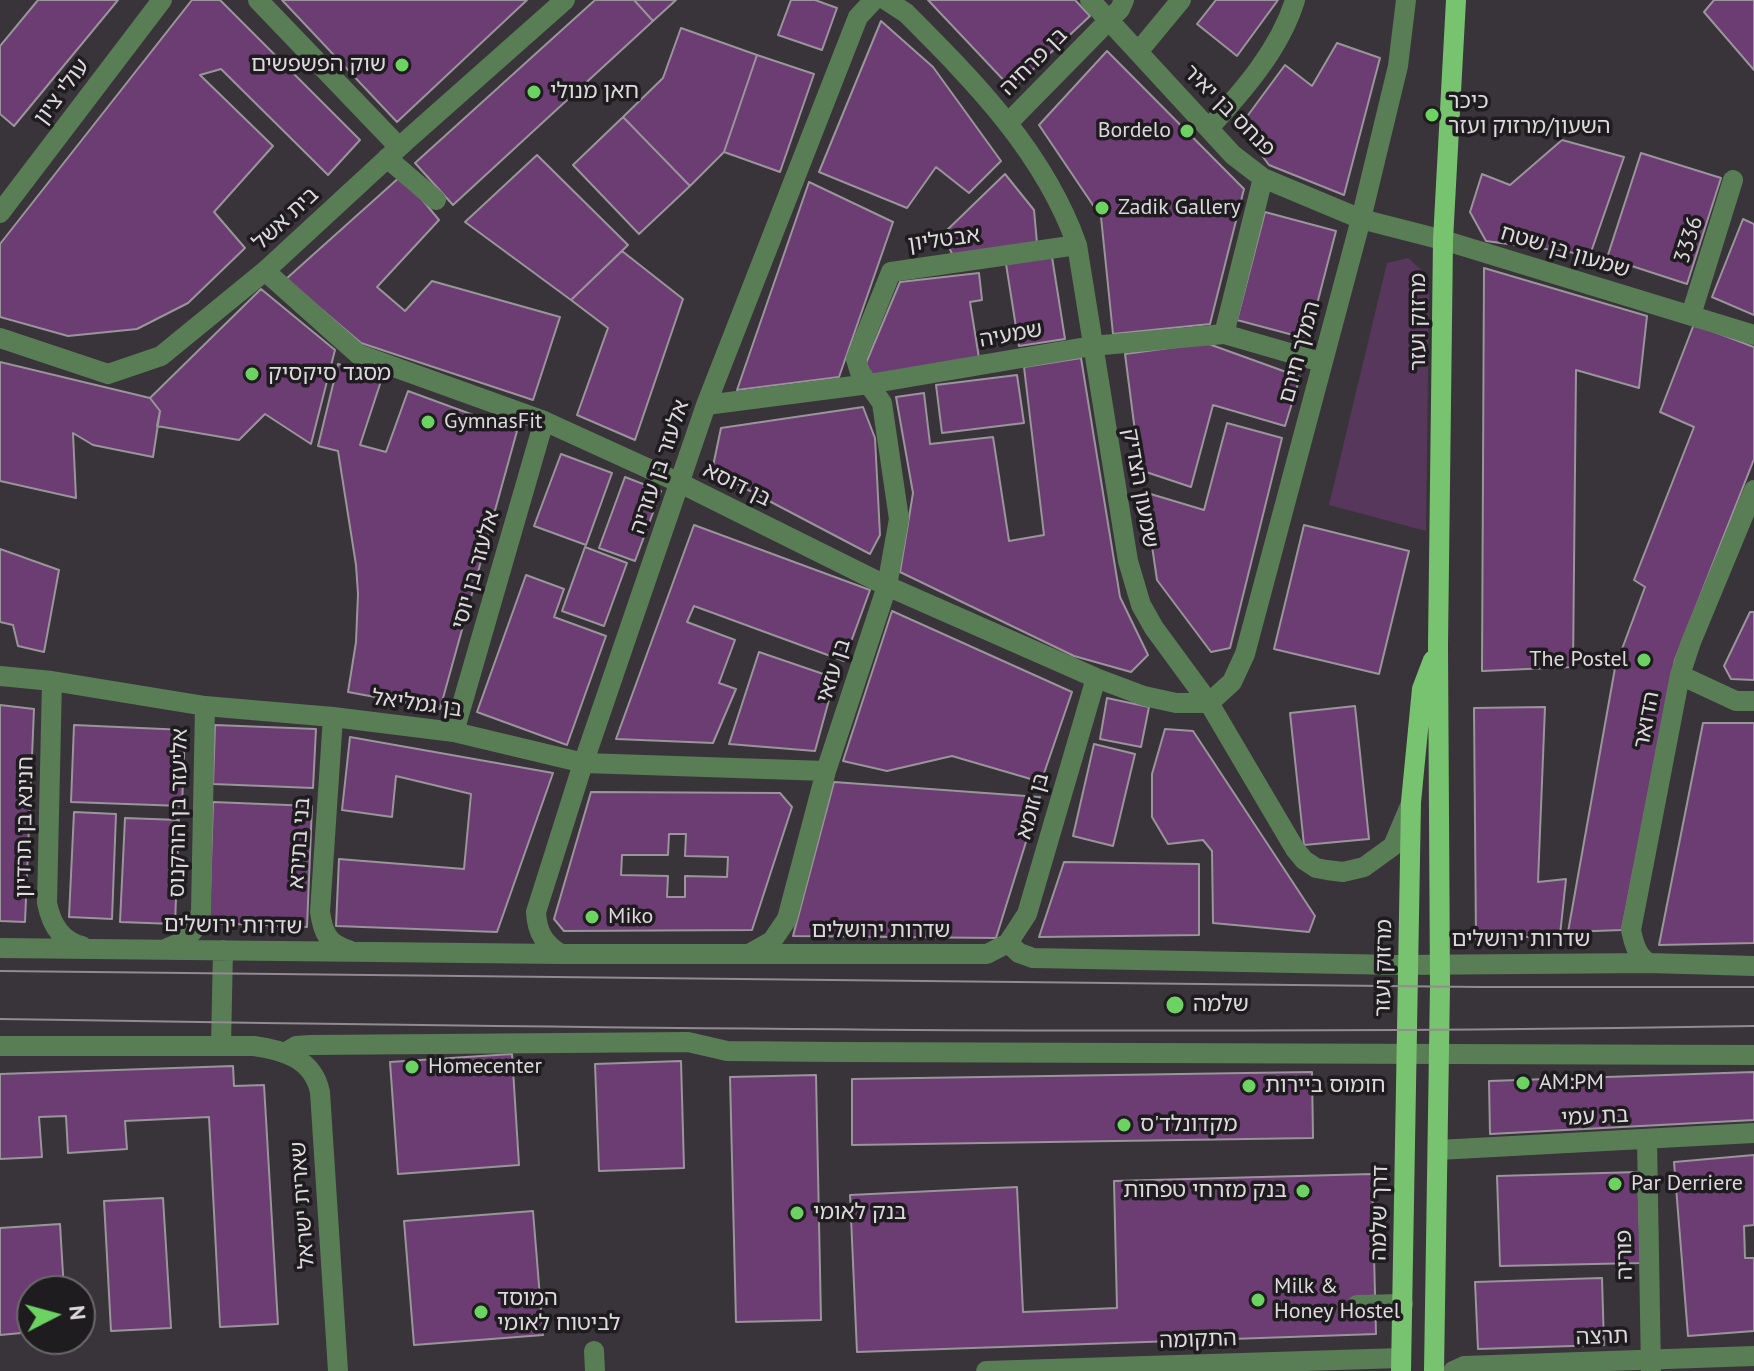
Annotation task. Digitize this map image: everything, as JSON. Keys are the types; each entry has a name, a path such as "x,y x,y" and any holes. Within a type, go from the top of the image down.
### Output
{"main road":[{"name":"מרזוק ועזר","path":"1438,1056 1438,645 1443,240 1456,0"},
{"name":"מרזוק ועזר","path":"1408,1055 1411,802 1422,689 1438,645"},
{"name":"דרך שלמה","path":"1401,1365 1408,1055"},
{"path":"1434,1371 1438,1056"}],"street":[{"name":"עולי ציון","path":"0,213 162,0"},
{"path":"258,0 436,200"},
{"name":"בית אשל","path":"0,338 108,374 161,356 265,271 393,152 565,0"},
{"name":"אלעזר בן עזריה","path":"561,954 540,936 536,912 584,763 706,405 858,17 874,0"},
{"name":"שמעון הצדיק","path":"886,0 915,22 1009,122 1064,209 1077,245 1132,580 1141,605 1154,628 1209,703 1295,849 1316,868 1354,871 1381,857 1393,846 1411,802"},
{"name":"פנחס בן יאיר","path":"1090,0 1233,155 1263,178 1361,219"},
{"name":"בן פרחיה","path":"1009,122 1120,9 1124,0"},
{"path":"1138,52 1181,0"},
{"path":"1209,128 1242,93 1288,23 1295,0"},
{"name":"המלך חירם","path":"1209,703 1232,682 1245,654 1361,219 1398,66 1406,0"},
{"path":"1224,334 1263,178"},
{"name":"3336","path":"1691,315 1733,180"},
{"name":"שמעון בן שטח","path":"1361,219 1443,240 1754,335"},
{"name":"אבטליון","path":"869,384 860,372 856,359 891,272 1077,245"},
{"name":"בן דוסא","path":"265,271 358,354 544,421 680,483 887,586 1096,678 1144,696 1176,703 1209,703"},
{"name":"שמעיה","path":"706,405 869,384 1092,346 1224,334 1321,362"},
{"name":"בן עזאי","path":"747,954 772,941 787,919 826,771 887,586 899,519 882,403 869,384"},
{"name":"אלעזר בן יוסי","path":"454,732 544,421"},
{"name":"הדואר","path":"1649,963 1643,960 1634,945 1631,930 1680,675 1754,490"},
{"path":"1680,675 1736,701 1754,701"},
{"name":"בן גמליאל","path":"0,676 52,681 205,706 454,732 584,763 826,771"},
{"name":"בן זומא","path":"1008,943 1027,914 1096,678"},
{"name":"חנינא בן תרדיון","path":"52,681 47,903 51,921 62,936 75,945 93,948"},
{"name":"אליעזר בן הורקנוס","path":"164,949 179,945 191,936 201,911 205,706"},
{"name":"בני בתירא","path":"333,717 320,912 322,929 330,942 356,952"},
{"name":"שדרות ירושלים","path":"0,948 974,955 999,950 1008,943 1019,953 1033,958 1754,966"},
{"path":"221,1046 223,950"},
{"path":"0,1046 254,1046 286,1052 296,1046 310,1045 688,1042 727,1051 1754,1055"},
{"name":"שארית ישראל","path":"286,1052 306,1064 318,1079 338,1371"},
{"name":"בת עמי","path":"1438,1150 1754,1133"},
{"name":"פוריה","path":"1647,1139 1651,1366"},
{"path":"1357,1305 1403,1304"},
{"name":"תרצה","path":"1453,1371 1464,1366 1651,1366 1754,1356"},
{"name":"התקומה","path":"986,1371 1401,1365"}],"shaded area":[{"path":"1408,258 1426,274 1429,290 1426,531 1329,505 1387,263"}],"building":[{"path":"38,0 118,0 14,126 0,114 0,46"},
{"path":"192,0 220,0 360,140 328,175 221,69 200,75 273,146 214,212 245,248 188,303 137,329 68,336 0,317 0,244"},
{"name":"שוק הפשפשים","path":"282,0 527,0 397,122"},
{"name":"חאן מנולי","path":"595,0 634,0 653,21 453,205 415,163"},
{"path":"634,0 676,0 653,21"},
{"path":"791,0 815,0 837,8 822,50 778,35"},
{"path":"928,0 1075,0 1090,16 1012,89"},
{"path":"1216,0 1278,0 1237,56 1197,24"},
{"path":"1714,0 1754,0 1754,70 1704,12"},
{"path":"881,21 933,67 1001,161 969,193 936,167 907,208 819,172"},
{"path":"681,28 757,55 724,152 690,186 623,117 663,78"},
{"path":"1337,43 1380,58 1344,195 1269,165 1240,126 1285,65 1312,86"},
{"path":"1107,51 1244,189 1210,324 1113,334 1101,217 1039,125"},
{"path":"757,55 814,74 780,172 724,152"},
{"path":"623,117 690,186 639,234 573,165"},
{"path":"1562,140 1624,157 1590,255 1486,241 1470,212 1482,174 1510,185"},
{"path":"1641,153 1721,178 1687,284 1607,258"},
{"path":"537,155 628,245 571,300 465,222"},
{"path":"1005,174 1034,210 1037,243 953,256 943,234"},
{"path":"402,175 439,220 377,287 405,311 432,281 560,317 533,400 361,343 286,279"},
{"path":"809,182 893,222 839,377 737,390"},
{"path":"1265,212 1336,231 1308,339 1237,320"},
{"path":"1743,219 1754,224 1754,315 1712,297"},
{"path":"622,251 683,299 635,440 577,415 608,328 571,300"},
{"path":"1052,257 1065,339 1019,346 1006,264"},
{"path":"1484,268 1647,316 1639,388 1576,370 1573,667 1482,671"},
{"path":"979,273 982,300 970,302 979,358 870,376 866,363 900,282"},
{"name":"מסגד סיקסיק","path":"261,289 335,350 311,444 265,414 239,440 157,426 160,411 150,398"},
{"path":"1694,324 1754,347 1754,459 1675,660 1622,930 1568,932 1615,668 1645,587 1634,580 1694,427 1660,412"},
{"path":"1206,343 1300,377 1285,426 1213,405 1191,487 1140,470 1125,354"},
{"path":"1081,358 1120,597 1148,655 1131,672 1074,656 900,572 913,493 896,397 924,393 930,444 993,437 1009,541 1044,535 1024,367"},
{"path":"0,362 150,398 160,411 153,457 93,445 73,433 76,498 0,481"},
{"path":"338,364 382,378 360,445 386,452 408,391 517,431 440,709 348,692 356,642 356,565 338,451 318,446"},
{"path":"1017,375 1024,423 942,433 936,385"},
{"path":"863,407 875,438 880,535 870,554 712,471 721,428"},
{"path":"1227,423 1282,438 1230,648 1211,652 1157,580 1144,492 1204,510"},
{"path":"561,454 612,473 586,545 534,526"},
{"path":"625,477 661,491 635,561 599,548"},
{"path":"694,525 870,590 844,661 694,606 687,622 735,640 719,683 736,689 713,743 616,739"},
{"path":"1304,525 1409,551 1379,674 1274,649"},
{"path":"585,547 627,563 604,626 562,611"},
{"path":"0,549 59,570 44,652 18,646 13,625 0,622"},
{"path":"526,575 564,589 554,617 606,636 567,745 477,712"},
{"path":"892,611 1072,692 1041,782 952,756 887,771 843,761"},
{"path":"1750,612 1754,612 1754,680 1731,679 1724,666"},
{"path":"759,652 835,678 815,751 729,744"},
{"path":"1107,698 1149,707 1141,747 1100,739"},
{"path":"0,705 34,709 25,922 0,921"},
{"path":"1355,706 1369,839 1304,845 1290,713"},
{"path":"1545,707 1538,882 1566,879 1560,935 1476,940 1474,708"},
{"path":"1703,723 1754,723 1754,943 1659,945"},
{"path":"74,725 185,730 182,806 71,802"},
{"path":"215,725 316,729 313,788 213,784"},
{"path":"1165,729 1193,731 1315,916 1309,932 1213,923 1212,851 1203,840 1168,844 1152,817 1152,774"},
{"path":"350,737 553,773 497,932 336,926 339,859 464,869 471,794 396,776 392,817 342,810"},
{"path":"1094,744 1135,754 1113,846 1073,836"},
{"path":"834,782 1040,797 996,938 793,936"},
{"path":"591,792 780,793 792,807 752,930 564,931 554,919","holes":["669,834 686,834 685,856 728,857 727,877 685,876 685,897 667,897 668,876 621,875 622,855 668,855"]},
{"path":"213,802 312,806 307,927 209,923"},
{"path":"74,812 116,814 112,919 69,917"},
{"path":"125,818 179,820 175,924 120,922"},
{"path":"1064,862 1199,864 1199,935 1039,937"},
{"path":"512,1054 519,1165 398,1174 390,1062"},
{"path":"681,1061 684,1168 599,1171 595,1064"},
{"path":"233,1066 234,1086 264,1085 278,1324 220,1327 209,1117 125,1121 127,1149 68,1153 66,1116 39,1117 42,1157 0,1159 0,1074"},
{"path":"1312,1072 1313,1138 852,1145 852,1079"},
{"path":"1754,1072 1754,1120 1490,1134 1489,1081"},
{"path":"816,1075 821,1320 736,1322 730,1077"},
{"path":"1754,1155 1754,1225 1744,1226 1745,1258 1754,1258 1754,1331 1688,1336 1674,1162"},
{"path":"1638,1172 1641,1263 1500,1266 1497,1176"},
{"path":"1372,1174 1376,1334 857,1352 850,1195 1017,1187 1023,1312 1117,1308 1114,1181"},
{"path":"163,1198 171,1328 111,1331 104,1201"},
{"path":"533,1211 543,1335 414,1345 404,1221"},
{"path":"60,1224 63,1275 16,1275 16,1334 0,1335 0,1228"},
{"path":"1602,1278 1604,1345 1478,1349 1475,1282"}],"tram line":[{"path":"0,971 1479,987 1754,987"},
{"path":"0,1019 1096,1031 1754,1026"}],"place":[{"name":"שוק הפשפשים","path":"402,65"},
{"name":"חאן מנולי","path":"534,92"},
{"name":"כיכר השעון/מרזוק ועזר","path":"1432,115"},
{"name":"Bordelo","path":"1187,131"},
{"name":"Zadik Gallery","path":"1102,208"},
{"name":"מסגד סיקסיק","path":"252,374"},
{"name":"GymnasFit","path":"428,422"},
{"name":"The Postel","path":"1644,660"},
{"name":"Miko","path":"592,917"},
{"name":"שלמה","path":"1175,1005"},
{"name":"Homecenter","path":"412,1067"},
{"name":"AM:PM","path":"1523,1083"},
{"name":"חומוס ביירות","path":"1249,1086"},
{"name":"מקדונלד'ס","path":"1124,1125"},
{"name":"Par Derriere","path":"1615,1184"},
{"name":"בנק מזרחי טפחות","path":"1303,1191"},
{"name":"בנק לאומי","path":"797,1213"},
{"name":"Milk & Honey Hostel","path":"1258,1300"},
{"name":"המוסד לביטוח לאומי","path":"481,1312"}]}
